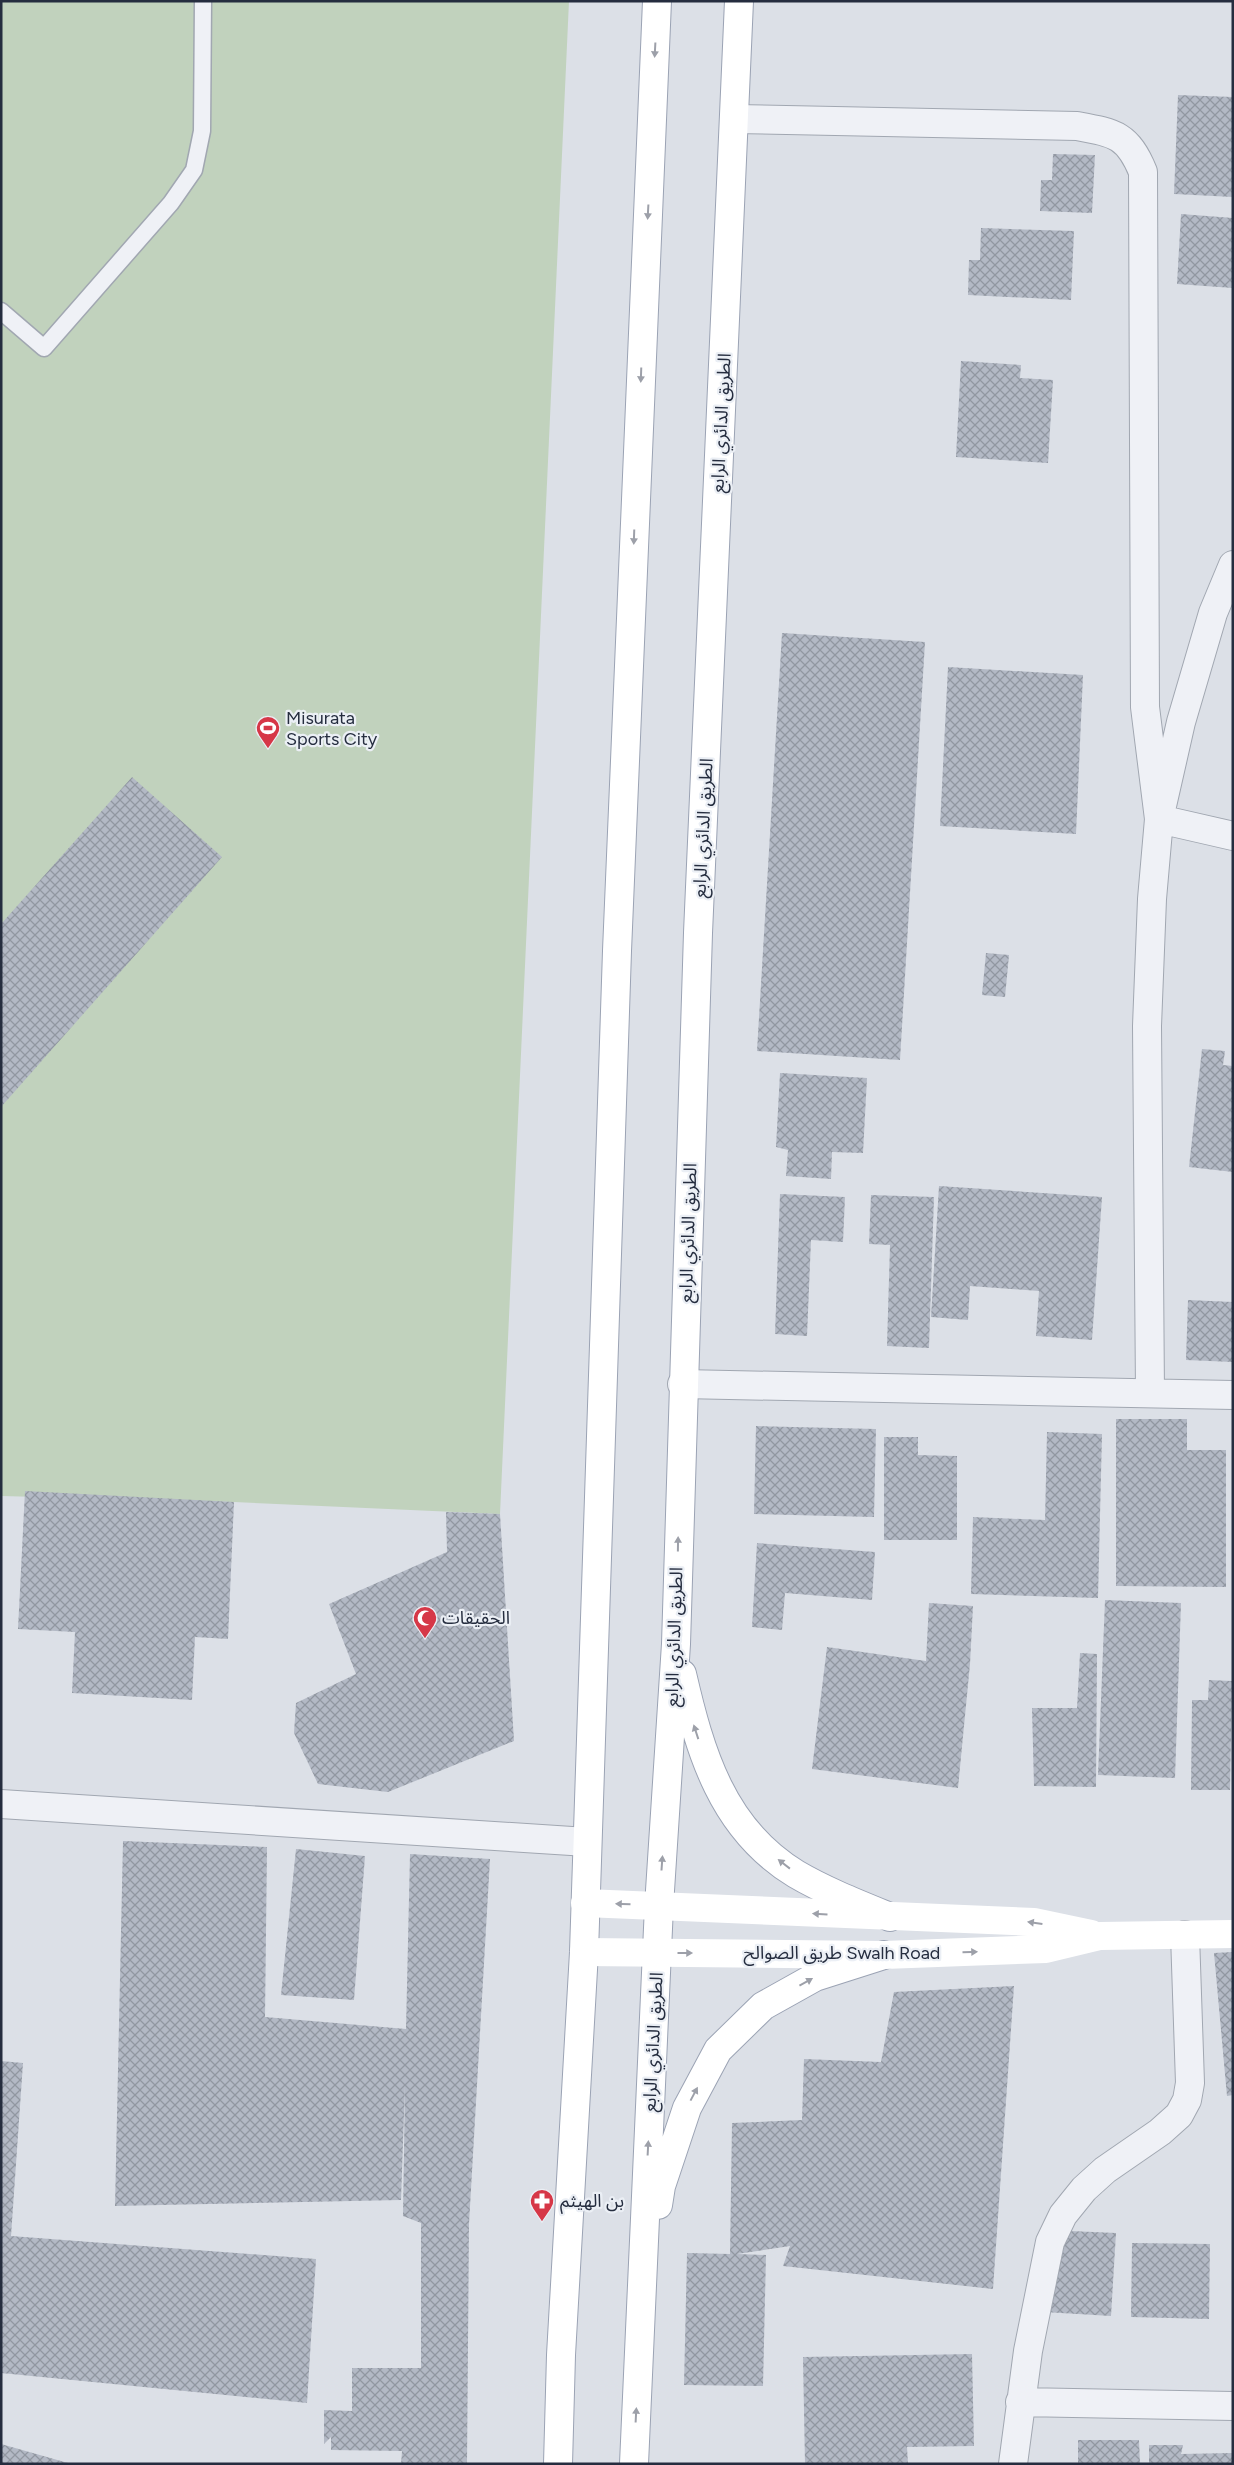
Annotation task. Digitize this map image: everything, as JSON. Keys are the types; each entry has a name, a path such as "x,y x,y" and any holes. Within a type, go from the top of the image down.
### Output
{"main road":[{"path":"558,2464 561,2355 584,1952 618,932 658,1"},
{"name":"الطريق الدائري الرابع","path":"634,2464 659,1906 676,1644 682,1384 698,933 739,1"},
{"path":"676,1644 694,1727 711,1773 728,1809 760,1845 794,1873 833,1893 890,1917"},
{"name":"طريق الصوالح Swalh Road","path":"585,1903 1034,1922 1100,1936 1233,1934"},
{"name":"طريق الصوالح Swalh Road","path":"584,1952 884,1954 1046,1949 1100,1936"},
{"path":"642,2293 661,2186 687,2108 718,2050 763,2006 815,1977 884,1954"}],"street":[{"path":"734,120 1078,126 1103,131 1122,139 1134,151 1142,172 1145,707 1159,819"},
{"path":"1150,1392 1147,1026 1152,899 1159,819 1181,722 1213,613 1233,565"},
{"path":"1159,819 1233,836"},
{"path":"682,1384 1233,1395"},
{"path":"1,1804 587,1842"},
{"path":"1013,2464 1020,2402 1050,2242 1063,2215 1084,2190 1106,2170 1160,2132 1179,2115 1187,2100 1190,2083 1185,1935"},
{"path":"1020,2402 1233,2406"}],"lane":[{"path":"1,310 44,348 171,203 194,170 202,132 204,1"}],"green space":[{"name":"Misurata Sports City","path":"1,1 569,1 500,1514 234,1502 1,1496"}],"building":[{"path":"1178,95 1233,97 1233,197 1174,194"},
{"path":"1053,154 1095,155 1092,213 1040,211 1041,180 1052,180"},
{"path":"1181,214 1233,218 1233,288 1177,284"},
{"path":"981,228 1074,231 1071,300 968,295 969,260 980,260"},
{"path":"961,361 1021,365 1020,378 1053,380 1048,463 956,457"},
{"path":"782,633 925,642 900,1060 757,1051"},
{"path":"948,667 1083,675 1076,834 940,826"},
{"path":"132,777 222,857 1,1107 1,924"},
{"path":"986,953 1009,955 1005,997 982,995"},
{"path":"1202,1049 1225,1051 1223,1065 1233,1066 1233,1172 1189,1167"},
{"path":"780,1073 867,1078 863,1153 832,1152 831,1179 786,1176 788,1150 776,1147"},
{"path":"939,1186 1102,1197 1092,1340 1036,1336 1039,1291 970,1286 968,1320 931,1317"},
{"path":"780,1194 845,1197 843,1242 811,1240 807,1336 775,1334"},
{"path":"871,1195 934,1197 929,1348 887,1346 890,1245 869,1244"},
{"path":"1188,1300 1233,1302 1233,1362 1186,1360"},
{"path":"1116,1419 1187,1419 1187,1450 1226,1450 1226,1587 1116,1586"},
{"path":"756,1426 876,1429 874,1517 754,1514"},
{"path":"1047,1432 1102,1434 1098,1598 971,1594 973,1517 1045,1520"},
{"path":"884,1437 918,1437 918,1455 957,1456 957,1540 884,1540"},
{"path":"25,1491 234,1502 228,1639 195,1637 192,1700 72,1693 75,1632 18,1629"},
{"name":"الحقيقات","path":"446,1512 500,1514 514,1741 388,1792 318,1784 294,1733 296,1703 356,1674 329,1604 447,1552"},
{"path":"757,1543 875,1552 872,1600 785,1593 782,1630 752,1627"},
{"path":"1105,1600 1181,1603 1175,1778 1098,1775"},
{"path":"929,1603 973,1606 970,1664 958,1788 812,1769 827,1647 926,1661"},
{"path":"1080,1653 1097,1654 1096,1787 1034,1786 1032,1708 1077,1708"},
{"path":"1209,1680 1232,1681 1230,1790 1191,1790 1192,1700 1208,1700"},
{"path":"123,1841 267,1847 265,2017 406,2029 410,1854 490,1859 469,2224 467,2464 401,2464 402,2451 331,2450 331,2437 324,2444 324,2410 352,2411 352,2368 421,2368 421,2223 403,2216 405,2085 401,2200 115,2206"},
{"path":"296,1849 365,1856 354,2000 281,1995"},
{"path":"1233,1952 1233,2095 1227,2096 1214,1953"},
{"path":"1014,1986 993,2289 783,2266 790,2246 737,2254 766,2255 763,2386 684,2385 687,2253 730,2254 732,2123 802,2120 804,2059 881,2062 894,1992"},
{"path":"1,2061 23,2063 11,2236 316,2259 307,2403 1,2373"},
{"path":"1048,2230 1116,2233 1111,2316 1044,2312"},
{"path":"1132,2243 1210,2244 1209,2319 1131,2317"},
{"path":"972,2354 974,2446 907,2447 908,2464 805,2464 803,2357"},
{"path":"1078,2440 1139,2440 1140,2464 1078,2464"},
{"path":"1,2444 68,2463 68,2464 1,2464"},
{"path":"1149,2445 1183,2445 1181,2454 1233,2453 1233,2464 1149,2464"}],"place":[{"name":"Misurata Sports City","path":"268,749"},
{"name":"الحقيقات","path":"425,1639"},
{"name":"بن الهيثم","path":"542,2222"}]}
